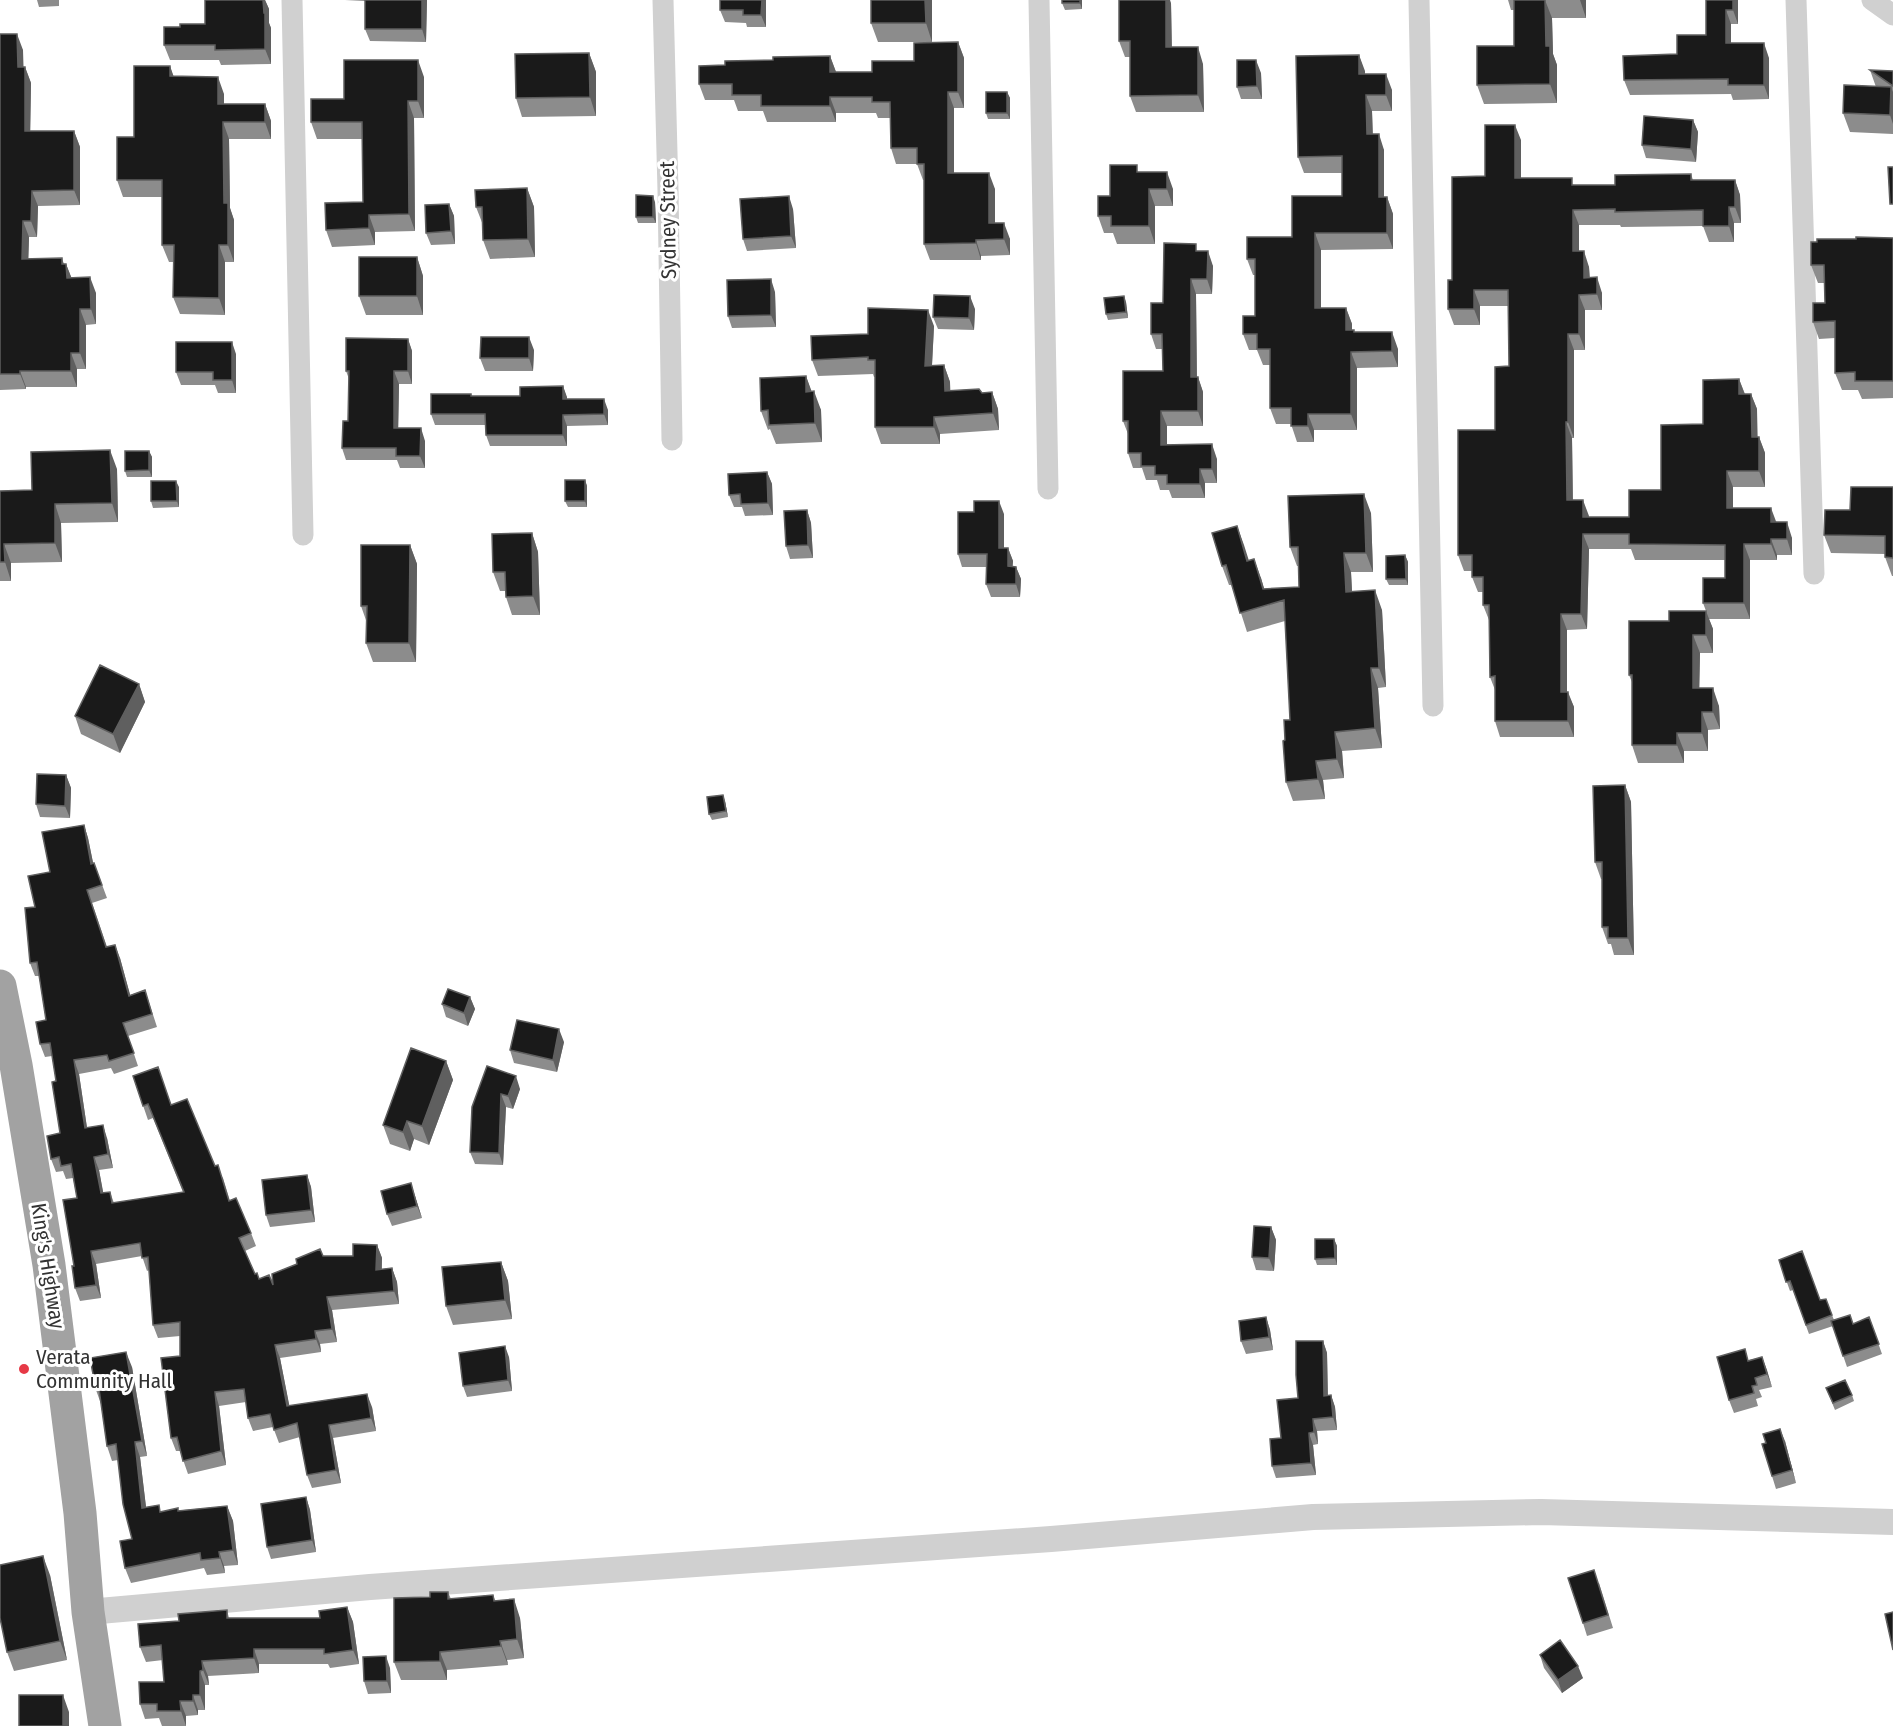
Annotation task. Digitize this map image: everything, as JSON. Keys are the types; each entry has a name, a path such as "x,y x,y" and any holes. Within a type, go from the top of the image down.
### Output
{"highway":[{"name":"King's Highway","path":"0,986 16,1065 49,1265 80,1513 88,1612 105,1726"}],"street":[{"path":"292,0 303,535"},
{"name":"Sydney Street","path":"663,0 672,440"},
{"path":"1039,0 1048,489"},
{"path":"1419,0 1433,706"},
{"path":"1796,0 1814,573"},
{"path":"1872,0 1893,15"},
{"path":"88,1612 370,1587 1051,1539 1313,1516 1540,1512 1893,1522"}],"building":[{"path":"205,0 263,0 265,49 215,50 215,45 164,45 164,27 180,27 180,24 205,24"},
{"path":"365,0 422,0 422,29 365,29"},
{"path":"720,0 762,0 761,15 743,15 743,10 720,10"},
{"path":"871,0 925,0 926,23 871,23"},
{"path":"1062,0 1080,0 1080,3 1062,3"},
{"path":"1119,0 1166,0 1166,47 1198,47 1198,95 1130,96 1130,41 1119,41"},
{"path":"1514,0 1545,0 1546,46 1550,46 1550,84 1477,85 1477,46 1514,46"},
{"path":"1706,0 1733,0 1733,10 1726,10 1726,43 1764,43 1764,85 1728,85 1728,79 1624,80 1623,56 1677,54 1677,35 1706,35"},
{"path":"0,34 17,34 18,67 25,67 25,131 74,131 74,190 32,191 31,221 23,221 22,259 62,258 62,264 66,264 67,278 90,277 91,309 80,309 80,353 71,353 71,371 20,371 20,374 0,374"},
{"path":"958,42 958,92 948,92 948,173 989,173 989,223 1004,223 1004,239 976,240 976,243 924,244 924,164 917,164 917,148 891,148 890,102 872,102 872,97 830,97 830,106 761,106 761,95 732,95 732,84 699,84 699,66 725,65 725,61 830,56 830,72 872,72 872,61 914,61 914,43"},
{"path":"589,53 590,97 516,98 515,54"},
{"path":"1359,55 1359,74 1386,74 1386,95 1366,95 1367,134 1379,134 1379,197 1387,197 1387,233 1315,233 1315,308 1346,308 1346,330 1392,332 1392,351 1351,352 1351,414 1308,414 1308,426 1291,426 1291,408 1270,408 1270,349 1257,349 1257,334 1243,334 1243,316 1255,316 1255,259 1247,259 1247,237 1292,237 1292,196 1342,196 1342,156 1298,157 1296,56"},
{"path":"344,60 418,60 418,101 408,101 409,214 369,215 369,228 326,230 325,203 363,202 362,122 311,122 311,99 344,99"},
{"path":"1237,60 1256,60 1257,86 1237,87"},
{"path":"134,66 170,66 170,76 218,77 218,104 265,104 265,122 223,122 224,203 228,203 228,245 219,245 219,298 173,297 174,245 162,245 162,180 117,180 117,137 134,137"},
{"path":"1870,70 1893,71 1893,86"},
{"path":"1844,85 1891,87 1890,115 1843,113"},
{"path":"986,92 1007,92 1007,113 986,113"},
{"path":"1644,116 1693,120 1691,149 1642,145"},
{"path":"1485,125 1515,125 1515,178 1572,178 1572,185 1615,185 1615,175 1691,174 1691,180 1735,180 1735,207 1729,207 1729,226 1703,226 1703,210 1615,212 1615,209 1573,210 1573,251 1584,251 1584,278 1597,277 1597,294 1579,295 1579,334 1568,334 1567,500 1583,500 1583,517 1629,517 1629,490 1661,490 1661,425 1703,424 1703,380 1739,379 1739,394 1751,394 1752,437 1759,437 1759,471 1727,471 1727,508 1771,508 1771,522 1787,522 1787,539 1771,539 1771,544 1744,544 1744,603 1703,603 1703,578 1725,578 1725,545 1629,544 1629,534 1583,534 1581,614 1561,614 1561,692 1568,692 1568,721 1495,721 1495,676 1490,677 1489,605 1483,605 1483,577 1472,577 1472,555 1458,555 1458,430 1495,430 1495,367 1509,366 1508,290 1474,290 1474,309 1448,309 1448,280 1452,280 1452,177 1485,176"},
{"path":"1110,165 1137,165 1137,172 1167,172 1167,189 1149,189 1149,226 1111,226 1111,216 1098,216 1098,196 1110,196"},
{"path":"1888,167 1893,167 1893,204 1890,204"},
{"path":"527,188 528,239 483,240 482,207 476,207 475,190"},
{"path":"636,195 653,196 653,217 636,217"},
{"path":"789,196 791,236 743,239 740,199"},
{"path":"449,204 451,231 426,233 425,205"},
{"path":"1856,237 1893,238 1893,381 1855,381 1855,372 1835,373 1835,321 1813,322 1813,303 1825,303 1824,265 1811,265 1811,242 1817,242 1817,239 1856,239"},
{"path":"1164,243 1196,244 1196,251 1208,251 1207,279 1191,279 1191,377 1198,377 1198,411 1161,411 1161,445 1212,444 1212,469 1200,469 1200,484 1167,484 1167,475 1155,475 1155,466 1141,466 1141,453 1128,453 1128,421 1123,421 1123,371 1163,371 1162,334 1151,334 1151,303 1163,303"},
{"path":"359,257 417,257 417,296 359,296"},
{"path":"771,279 771,315 728,316 727,280"},
{"path":"934,295 970,296 969,318 933,317"},
{"path":"1124,296 1126,312 1106,314 1104,298"},
{"path":"868,308 928,310 925,366 944,365 945,391 979,389 982,393 992,392 993,413 934,417 934,427 875,427 875,360 868,360 868,357 812,360 811,336 868,334"},
{"path":"481,337 529,337 529,358 480,358"},
{"path":"346,338 408,339 408,371 394,371 394,428 421,428 420,456 396,456 396,448 342,448 343,421 348,421 349,371 346,371"},
{"path":"176,342 232,342 232,380 213,380 213,372 176,372"},
{"path":"806,376 806,392 814,391 815,423 769,425 768,410 761,411 760,378"},
{"path":"563,386 563,399 604,399 604,414 563,415 563,435 486,435 485,414 431,414 431,394 520,396 520,387"},
{"path":"110,450 112,503 55,504 55,543 4,544 5,562 0,562 0,491 32,490 31,452"},
{"path":"125,451 149,451 149,470 125,471"},
{"path":"767,472 768,503 741,504 740,494 729,495 728,474"},
{"path":"565,480 585,480 585,501 565,501"},
{"path":"151,481 176,481 177,501 151,501"},
{"path":"1851,487 1893,487 1893,558 1885,557 1885,536 1824,535 1825,510 1850,510"},
{"path":"1364,494 1366,553 1344,553 1346,592 1375,590 1379,668 1371,668 1375,728 1335,732 1337,759 1316,761 1318,779 1286,782 1284,720 1290,720 1284,600 1240,613 1226,565 1222,566 1212,533 1237,526 1247,561 1254,559 1263,589 1299,587 1298,547 1290,547 1288,496"},
{"path":"974,501 999,501 999,548 1008,548 1008,566 1016,567 1016,584 986,584 987,554 958,554 958,512 974,512"},
{"path":"807,510 808,545 786,546 784,511"},
{"path":"532,533 533,596 506,597 505,572 493,572 492,534"},
{"path":"361,545 410,545 409,643 366,643 367,606 361,606"},
{"path":"1405,555 1406,579 1386,579 1386,556"},
{"path":"1669,611 1706,611 1706,635 1693,635 1693,688 1713,688 1713,712 1702,712 1702,733 1677,733 1677,745 1632,745 1629,621 1669,621"},
{"path":"100,665 139,684 113,734 75,716"},
{"path":"37,774 66,775 65,806 36,804"},
{"path":"1625,785 1628,938 1608,938 1608,927 1602,927 1602,862 1595,862 1593,786"},
{"path":"723,795 726,811 709,814 707,797"},
{"path":"84,825 91,864 94,863 102,885 87,890 106,947 115,945 129,996 145,990 152,1014 123,1023 134,1053 109,1061 107,1055 74,1060 85,1128 103,1125 108,1154 94,1157 101,1193 110,1192 112,1203 184,1192 148,1104 143,1106 133,1076 158,1067 171,1105 187,1099 215,1166 218,1165 229,1201 236,1198 251,1233 239,1238 259,1279 269,1275 273,1285 272,1274 297,1264 296,1259 320,1249 323,1256 353,1256 353,1244 377,1245 376,1270 392,1268 394,1291 327,1297 332,1329 315,1331 316,1339 275,1345 287,1406 367,1394 371,1418 329,1425 336,1470 307,1475 297,1423 274,1430 270,1414 248,1418 244,1389 215,1392 221,1451 183,1461 177,1437 171,1438 161,1358 180,1356 180,1322 153,1325 148,1257 142,1258 140,1243 91,1251 96,1285 75,1288 72,1266 74,1266 63,1200 77,1198 71,1164 61,1166 59,1157 51,1159 47,1136 60,1133 52,1082 56,1081 50,1043 40,1044 36,1022 46,1020 37,962 30,963 25,908 35,907 28,876 50,872 42,832"},
{"path":"448,989 470,997 464,1013 442,1004"},
{"path":"517,1020 559,1029 553,1060 510,1050"},
{"path":"411,1048 446,1061 422,1126 407,1121 403,1132 383,1125"},
{"path":"487,1066 516,1076 508,1096 501,1094 499,1153 470,1152 472,1107"},
{"path":"307,1175 311,1210 266,1215 262,1180"},
{"path":"411,1183 417,1206 387,1214 381,1191"},
{"path":"1254,1226 1271,1227 1269,1258 1252,1257"},
{"path":"1315,1239 1334,1239 1335,1258 1315,1259"},
{"path":"1802,1251 1820,1300 1826,1299 1832,1315 1806,1325 1790,1281 1786,1282 1779,1260"},
{"path":"501,1262 505,1300 446,1306 442,1267"},
{"path":"1850,1315 1853,1324 1869,1317 1879,1344 1843,1356 1831,1321"},
{"path":"1266,1317 1269,1337 1241,1341 1239,1321"},
{"path":"1296,1341 1323,1341 1324,1396 1331,1395 1333,1417 1313,1419 1314,1432 1309,1433 1311,1463 1272,1466 1270,1439 1281,1438 1277,1400 1298,1398"},
{"path":"505,1346 508,1380 463,1386 459,1353"},
{"path":"1745,1349 1748,1361 1762,1357 1767,1374 1755,1378 1757,1385 1752,1386 1754,1393 1729,1400 1717,1357"},
{"path":"126,1352 142,1441 135,1442 142,1508 159,1505 160,1512 178,1508 178,1511 227,1506 233,1550 219,1552 220,1558 201,1560 200,1553 125,1568 120,1541 132,1539 123,1504 116,1444 107,1446 99,1389 96,1390 90,1358"},
{"path":"1845,1380 1852,1395 1833,1403 1826,1388"},
{"path":"1780,1429 1792,1470 1772,1476 1762,1444 1766,1443 1763,1434"},
{"path":"306,1497 312,1540 267,1547 261,1504"},
{"path":"43,1556 60,1641 7,1652 0,1618 0,1565"},
{"path":"1594,1570 1608,1615 1583,1623 1568,1578"},
{"path":"430,1592 448,1592 448,1599 493,1595 494,1601 514,1599 517,1639 500,1641 501,1646 440,1652 440,1661 394,1662 394,1598 430,1597"},
{"path":"347,1607 353,1650 324,1654 324,1649 254,1649 254,1658 202,1661 200,1695 193,1695 193,1701 180,1701 181,1711 157,1711 157,1704 140,1704 139,1682 164,1682 161,1645 140,1647 138,1624 179,1621 178,1614 227,1610 227,1618 320,1618 319,1611"},
{"path":"1893,1612 1893,1650 1885,1614"},
{"path":"1560,1640 1578,1666 1558,1680 1540,1655"},
{"path":"386,1656 387,1681 364,1681 363,1657"},
{"path":"19,1695 63,1695 63,1726 19,1726"}],"place":[{"name":"Verata Community Hall","path":"24,1369"}]}
